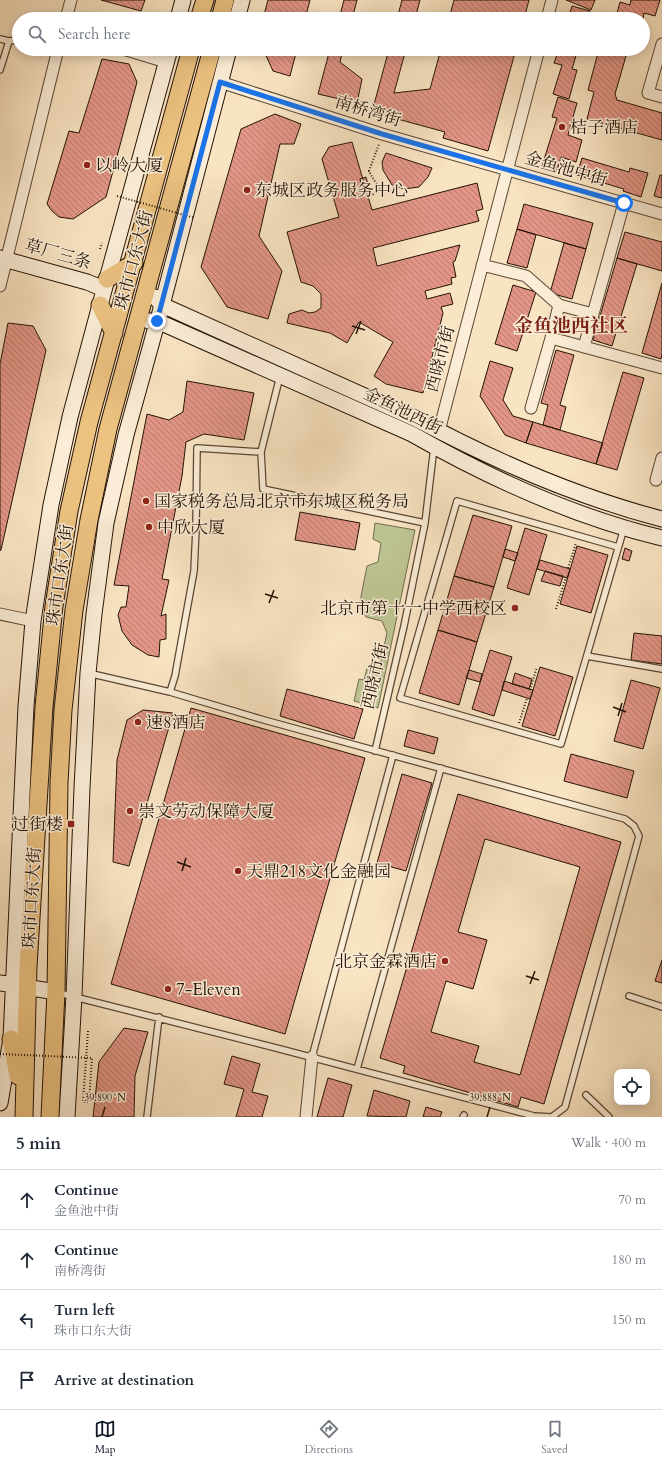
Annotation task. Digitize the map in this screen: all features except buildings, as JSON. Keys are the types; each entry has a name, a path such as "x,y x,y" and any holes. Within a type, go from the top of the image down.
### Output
{"main road":[{"path":"201,12 205,0"},
{"path":"222,12 225,0"},
{"name":"珠市口东大街","path":"24,1114 14,986 31,932 39,771 54,606 69,511 89,422 189,56"},
{"name":"珠市口东大街","path":"50,1117 56,992 60,768 63,710 74,610 89,520 108,429 210,56"},
{"path":"105,284 134,262"},
{"path":"100,305 114,334"},
{"path":"31,932 56,936"},
{"path":"12,1038 24,1114"}],"street":[{"path":"68,12 72,0"},
{"path":"180,12 183,0"},
{"path":"239,12 242,0"},
{"path":"549,12 552,0"},
{"path":"662,44 648,93 662,97"},
{"path":"0,286 3,259 56,56"},
{"name":"珠市口东大街","path":"0,1103 12,1038 26,706 33,621 50,505 70,417 168,56"},
{"path":"68,1117 88,673 106,523 126,435 162,305 227,56"},
{"name":"西晓市街","path":"436,439 537,56"},
{"name":"南桥湾街","path":"220,82 382,134 507,170"},
{"name":"金鱼池中街","path":"507,170 662,214"},
{"path":"584,347 624,203"},
{"name":"草厂三条","path":"3,259 87,282 105,284"},
{"path":"482,265 526,276 559,305 593,314"},
{"path":"148,282 154,297 162,305"},
{"name":"金鱼池西街","path":"162,305 418,420 436,439 487,474 545,501 624,528 662,538"},
{"path":"531,408 559,305"},
{"path":"134,335 141,326 149,321 157,321"},
{"name":"金鱼池西街","path":"157,321 412,434 436,439 532,474 567,489 662,519"},
{"path":"550,338 662,368"},
{"path":"656,480 662,458"},
{"path":"0,614 33,621"},
{"path":"14,986 56,992"},
{"path":"306,1117 312,1057"}],"lane":[{"path":"0,39 12,41"},
{"path":"0,70 9,41"},
{"path":"286,362 280,376 261,452 262,489 425,523"},
{"name":"西晓市街","path":"375,751 404,626 425,523 436,439"},
{"path":"170,692 175,676 194,571 197,448 261,452"},
{"path":"618,547 458,501 400,698 561,744 624,528"},
{"path":"587,656 662,670"},
{"path":"56,992 159,1017 534,1116 552,1117 565,1107 639,836 634,826 626,819 375,751 170,692 88,673"},
{"path":"312,1057 393,756"},
{"path":"357,1069 441,768"},
{"path":"629,996 662,1007"},
{"path":"147,1117 159,1017"},
{"path":"586,1095 609,1117"}],"path":[{"path":"381,190 368,171 382,134"},
{"path":"370,196 381,190 395,191"},
{"path":"117,196 195,218"},
{"path":"568,568 578,536"},
{"path":"556,609 566,577"},
{"path":"530,690 537,667"},
{"path":"517,732 528,698"},
{"path":"0,1054 92,1058 89,1102 83,1102 88,1031"}],"green space":[{"path":"375,523 415,530 378,708 354,701 359,679 364,680 367,668 379,669 387,633 382,621 366,617 359,607 367,566 378,562 381,543 373,539"}],"place":[{"name":"桔子酒店","path":"562,127"},
{"name":"以岭大厦","path":"87,165"},
{"name":"东城区政务服务中心","path":"247,190"},
{"name":"国家税务总局北京市东城区税务局","path":"146,501"},
{"name":"中欣大厦","path":"149,527"},
{"name":"北京市第十一中学西校区","path":"515,608"},
{"name":"速8酒店","path":"138,722"},
{"name":"崇文劳动保障大厦","path":"130,811"},
{"name":"过街楼","path":"71,824"},
{"name":"天鼎218文化金融园","path":"238,871"},
{"name":"北京金霖酒店","path":"445,961"},
{"name":"7-Eleven","path":"168,989"}],"district":[{"name":"金鱼池西社区","path":"571,326"}],"route":[{"path":"157,321 220,82 382,134 624,203"}]}
